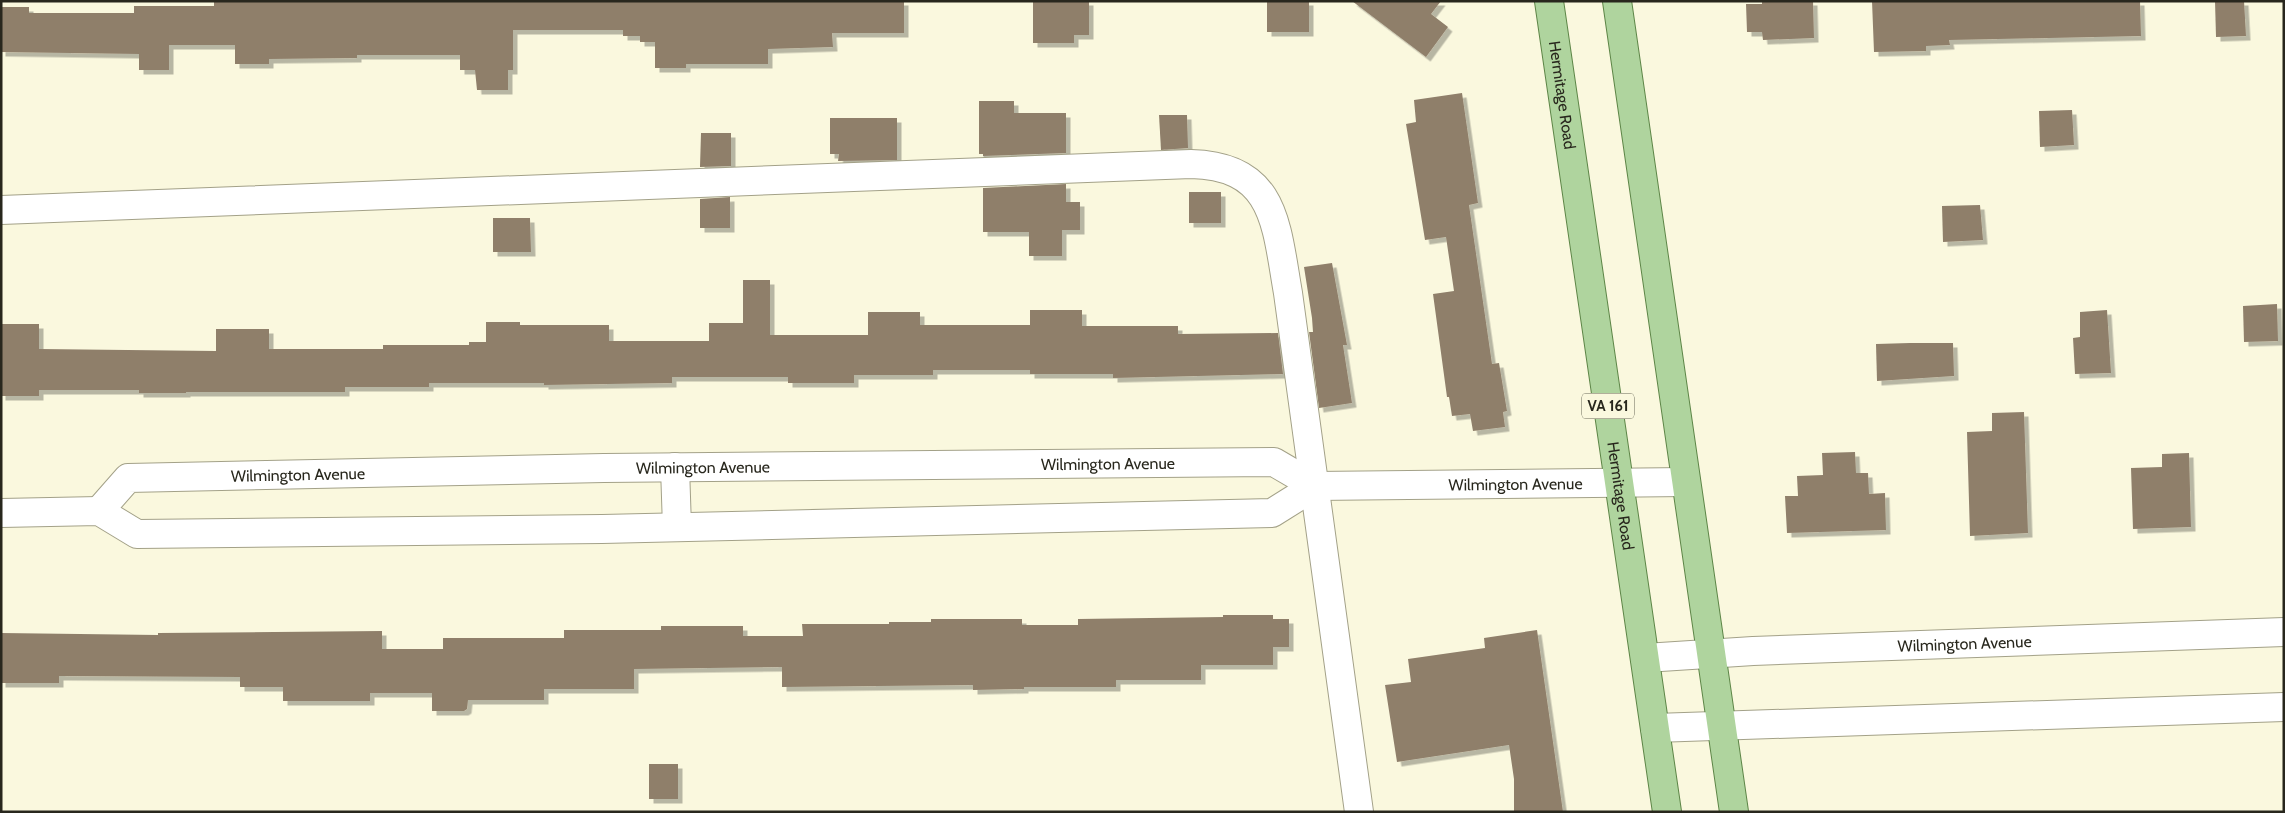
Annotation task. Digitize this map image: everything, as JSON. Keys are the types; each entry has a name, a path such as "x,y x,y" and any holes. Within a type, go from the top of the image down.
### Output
{"main road":[{"name":"Hermitage Road","path":"1550,1 1667,812"},
{"path":"1617,1 1734,812"}],"street":[{"path":"1,210 1211,164 1232,170 1251,182 1265,199 1276,225 1288,292 1359,812"},
{"name":"Wilmington Avenue","path":"99,511 128,478 675,468 1274,462 1315,486 1686,482"},
{"path":"675,468 678,527"},
{"path":"1,513 99,511 137,534 678,527 1272,513 1315,486"},
{"name":"Wilmington Avenue","path":"1645,658 1710,653 2284,632"},
{"path":"1655,728 2284,708"}],"building":[{"path":"214,1 904,1 904,33 832,33 833,47 768,49 768,64 686,64 686,68 655,68 655,42 640,42 640,36 623,36 623,30 513,30 513,70 508,70 508,90 477,90 475,70 460,70 460,55 357,55 357,58 269,59 269,64 235,64 235,45 169,45 169,70 139,70 139,54 1,52 1,7 29,7 29,13 134,13 134,6 214,6"},
{"path":"1033,1 1089,1 1089,35 1074,35 1074,43 1033,43"},
{"path":"1267,1 1309,1 1309,32 1267,32"},
{"path":"1352,1 1441,1 1431,14 1448,27 1426,57"},
{"path":"1762,1 1813,1 1814,38 1763,40 1762,32 1747,32 1746,4 1762,4"},
{"path":"1872,1 2140,1 2141,36 1949,40 1950,45 1926,46 1926,51 1874,52"},
{"path":"2215,1 2244,1 2246,36 2216,37"},
{"path":"1462,93 1478,203 1469,205 1492,364 1499,363 1507,411 1503,412 1505,427 1473,431 1470,414 1452,416 1449,397 1447,397 1433,294 1454,291 1446,237 1425,240 1406,124 1416,122 1414,100"},
{"path":"979,101 1014,101 1014,113 1066,113 1066,153 983,156 983,154 979,154"},
{"path":"2072,110 2074,145 2040,147 2039,111"},
{"path":"1159,115 1187,115 1188,148 1161,150"},
{"path":"830,118 897,118 897,160 838,161 839,154 830,154"},
{"path":"701,133 731,133 731,166 700,167"},
{"path":"1066,184 1066,202 1080,202 1080,230 1062,230 1062,256 1029,256 1029,232 983,232 983,188"},
{"path":"1189,192 1221,192 1221,223 1189,223"},
{"path":"730,197 730,228 700,228 700,199"},
{"path":"1980,205 1983,240 1943,242 1942,206"},
{"path":"493,218 530,218 531,252 493,252"},
{"path":"1332,263 1347,345 1343,345 1352,403 1319,408 1309,332 1313,332 1312,318 1304,267"},
{"path":"743,280 770,280 770,335 868,335 868,312 920,312 920,325 1030,325 1030,310 1082,310 1082,326 1178,326 1178,334 1278,333 1283,374 1113,378 1113,374 1030,374 1030,370 933,370 933,375 854,375 854,383 788,383 788,377 672,377 672,383 544,385 544,383 429,383 429,387 345,387 345,392 139,393 139,390 39,390 39,396 1,396 1,324 39,324 39,349 216,351 216,329 269,329 269,349 383,349 383,345 469,345 469,342 486,342 486,322 520,322 520,325 609,325 609,341 709,341 709,323 743,323"},
{"path":"2277,304 2278,341 2244,342 2243,306"},
{"path":"2107,310 2111,373 2075,374 2073,338 2080,337 2080,312"},
{"path":"1953,343 1954,376 1877,381 1876,344"},
{"path":"2024,412 2028,533 1970,536 1967,432 1992,431 1992,413"},
{"path":"1855,452 1856,473 1868,473 1869,494 1885,493 1886,530 1787,533 1785,496 1798,496 1797,476 1823,475 1822,453"},
{"path":"2189,453 2191,527 2133,529 2131,468 2162,467 2162,454"},
{"path":"1223,615 1273,615 1273,619 1289,619 1289,647 1273,647 1273,665 1201,665 1201,680 1116,680 1116,687 1024,687 1024,689 973,690 973,685 782,687 782,667 634,669 634,689 544,689 544,700 468,700 467,709 464,711 432,711 432,693 370,693 370,701 283,701 283,687 240,687 240,677 59,676 59,683 1,683 1,633 158,635 158,633 382,631 382,649 443,649 443,638 564,638 564,630 661,630 661,626 743,626 743,636 803,636 802,624 889,624 889,622 931,622 931,619 1022,619 1022,625 1078,625 1078,619 1223,617"},
{"path":"1537,630 1563,812 1514,812 1514,779 1509,745 1397,762 1385,685 1411,682 1408,659 1485,648 1484,638"},
{"path":"649,764 678,764 678,799 649,799"}]}
